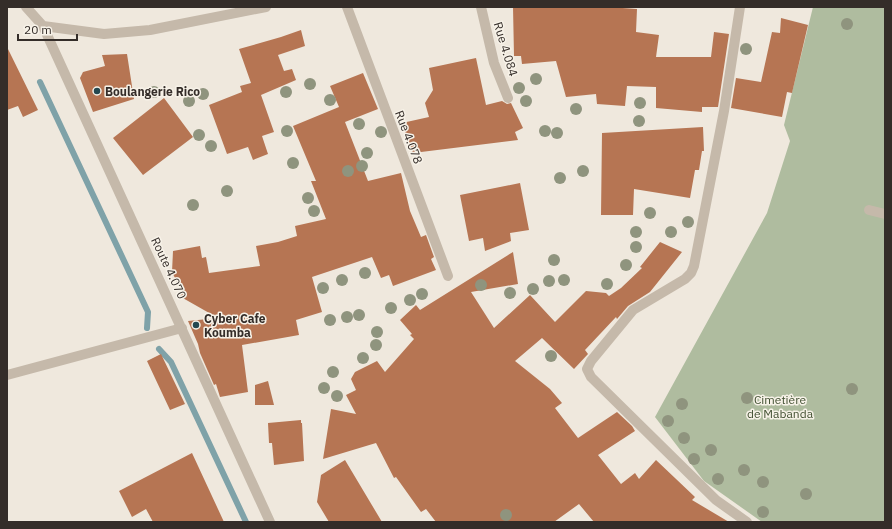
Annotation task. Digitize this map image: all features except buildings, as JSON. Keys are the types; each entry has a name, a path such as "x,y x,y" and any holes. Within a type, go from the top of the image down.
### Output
{"street":[{"name":"Route 4.070","path":"26,7 43,26 270,522"},
{"path":"43,26 104,34 150,30 266,7"},
{"name":"Rue 4.078","path":"347,7 448,276"},
{"name":"Rue 4.084","path":"481,7 494,63 508,98"},
{"path":"740,7 724,111 694,266 691,273 685,279 640,304 633,310 591,360 587,369 590,378 716,500 747,522"},
{"path":"869,210 885,214"},
{"path":"7,375 182,328"}],"green space":[{"name":"Cimetière de Mabanda","path":"813,7 885,7 885,522 762,522 704,481 655,417 767,213 790,141 784,125"}],"waterway":[{"path":"40,82 148,312 147,328"},
{"path":"159,349 171,362 246,522"}],"place":[{"name":"Boulangerie Rico","path":"97,91"},
{"name":"Cyber Cafe Koumba","path":"196,325"}]}
